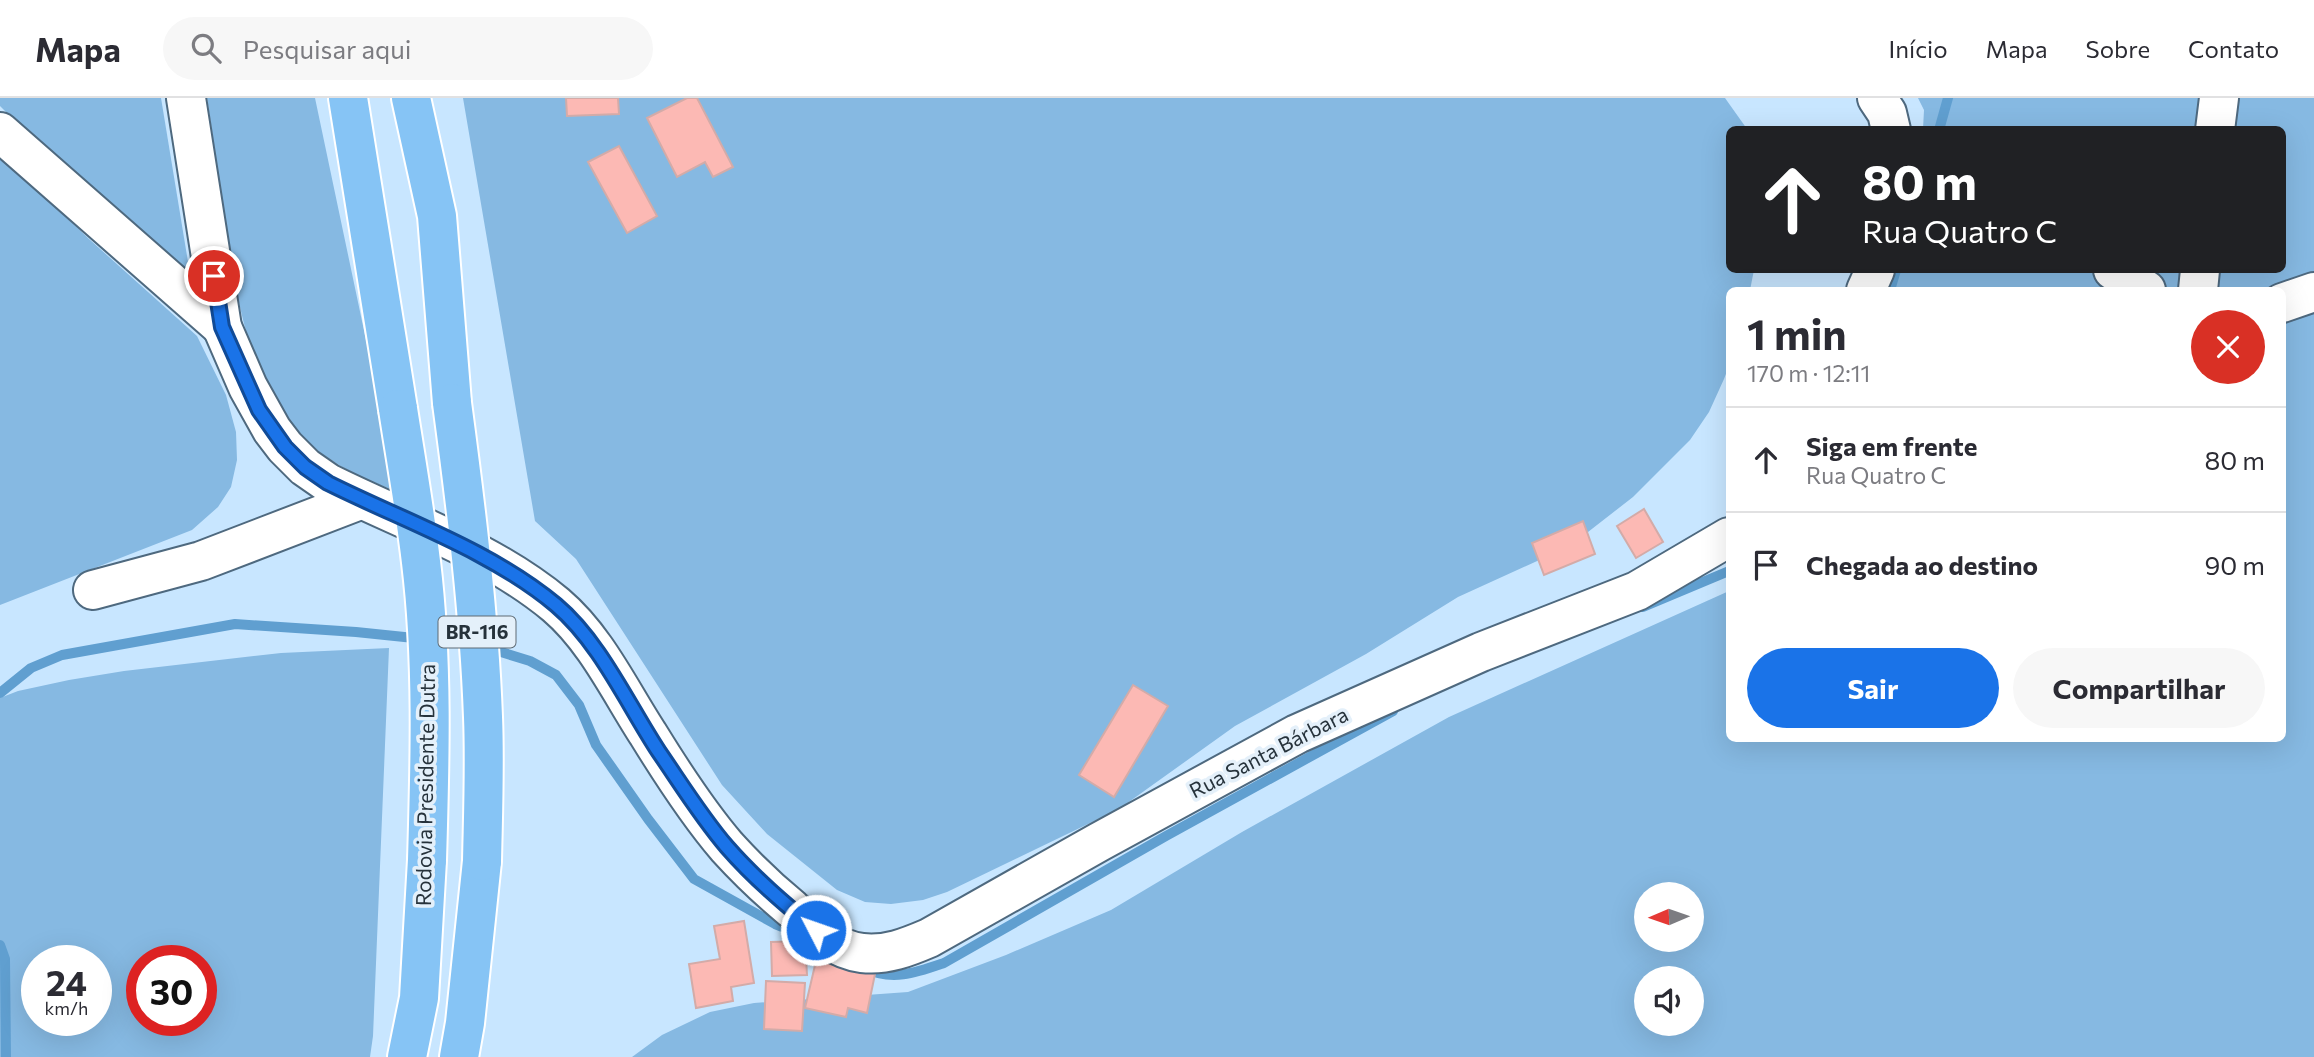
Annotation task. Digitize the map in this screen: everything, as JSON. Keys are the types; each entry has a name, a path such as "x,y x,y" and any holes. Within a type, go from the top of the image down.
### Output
{"highway":[{"name":"Rodovia Presidente Dutra","path":"348,98 421,563 426,632 431,727 427,860 419,998 407,1057"},
{"name":"BR-116","path":"411,98 437,216 452,403 467,518 482,695 482,861 459,1057"}],"street":[{"path":"186,98 222,327"},
{"path":"2216,126 2219,98"},
{"path":"0,132 222,327"},
{"path":"2118,273 2141,287"},
{"path":"2286,302 2314,292"},
{"name":"Rua Santa Bárbara","path":"222,327 259,410 285,447 305,467 360,500 480,556 558,606 598,654 661,754 727,847 763,884 816,930 841,947 862,953 882,953 906,948 952,927 1099,842 1297,734 1481,652 1637,591 1726,539"},
{"path":"93,590 201,561 360,500"}],"shaded area":[{"path":"0,98 161,98 190,274 30,136 0,106"},
{"path":"207,98 315,98 398,492 356,474 317,450 295,429 264,381 253,354 238,298"},
{"path":"463,98 1725,98 1745,126 1726,126 1726,273 1753,273 1751,287 1726,287 1726,374 1709,412 1690,440 1633,497 1570,546 1458,597 1366,654 1235,726 1119,809 947,892 923,900 891,904 865,902 837,890 767,834 722,785 576,559 535,521"},
{"path":"1918,98 2314,98 2314,1057 632,1057 662,1035 710,1012 754,1003 908,992 1006,955 1111,910 1242,832 1449,717 1726,592 1726,742 2286,742 2286,287 1885,287 1890,273 2286,273 2286,126 1923,126 1924,110"},
{"path":"0,153 89,239 197,336 226,395 236,432 237,460 231,487 218,507 192,530 0,605"},
{"path":"389,648 370,1057 0,1057 0,698 18,691 124,671 281,653"}],"building":[{"path":"566,98 618,98 619,114 567,116"},
{"path":"687,98 697,98 733,167 713,177 705,162 677,177 647,118"},
{"path":"619,146 657,216 627,233 588,162"},
{"path":"1644,509 1663,542 1636,558 1617,526"},
{"path":"1583,521 1595,554 1544,575 1532,543"},
{"path":"1133,685 1168,706 1114,797 1079,775"},
{"path":"744,921 754,983 731,987 733,1001 696,1008 689,964 720,959 714,926"},
{"path":"805,941 807,975 772,976 771,942"},
{"path":"816,961 875,974 867,1013 848,1008 846,1017 805,1008"},
{"path":"766,981 805,983 802,1031 764,1029"}],"waterway":[{"path":"1940,126 1948,98"},
{"path":"1891,287 1895,273"},
{"path":"1643,607 1726,572"},
{"path":"0,693 31,668 62,655 235,624 356,632 472,644"},
{"path":"488,648 530,661 556,675 579,705 596,745 694,879 775,924 795,932"},
{"path":"865,968 895,975 944,963 1393,711"},
{"path":"0,945 5,959 6,1057"}],"route":[{"path":"214,276 222,327 259,410 285,447 305,467 328,483 480,556 558,606 598,654 648,735 727,847 763,884 816,930"}]}
